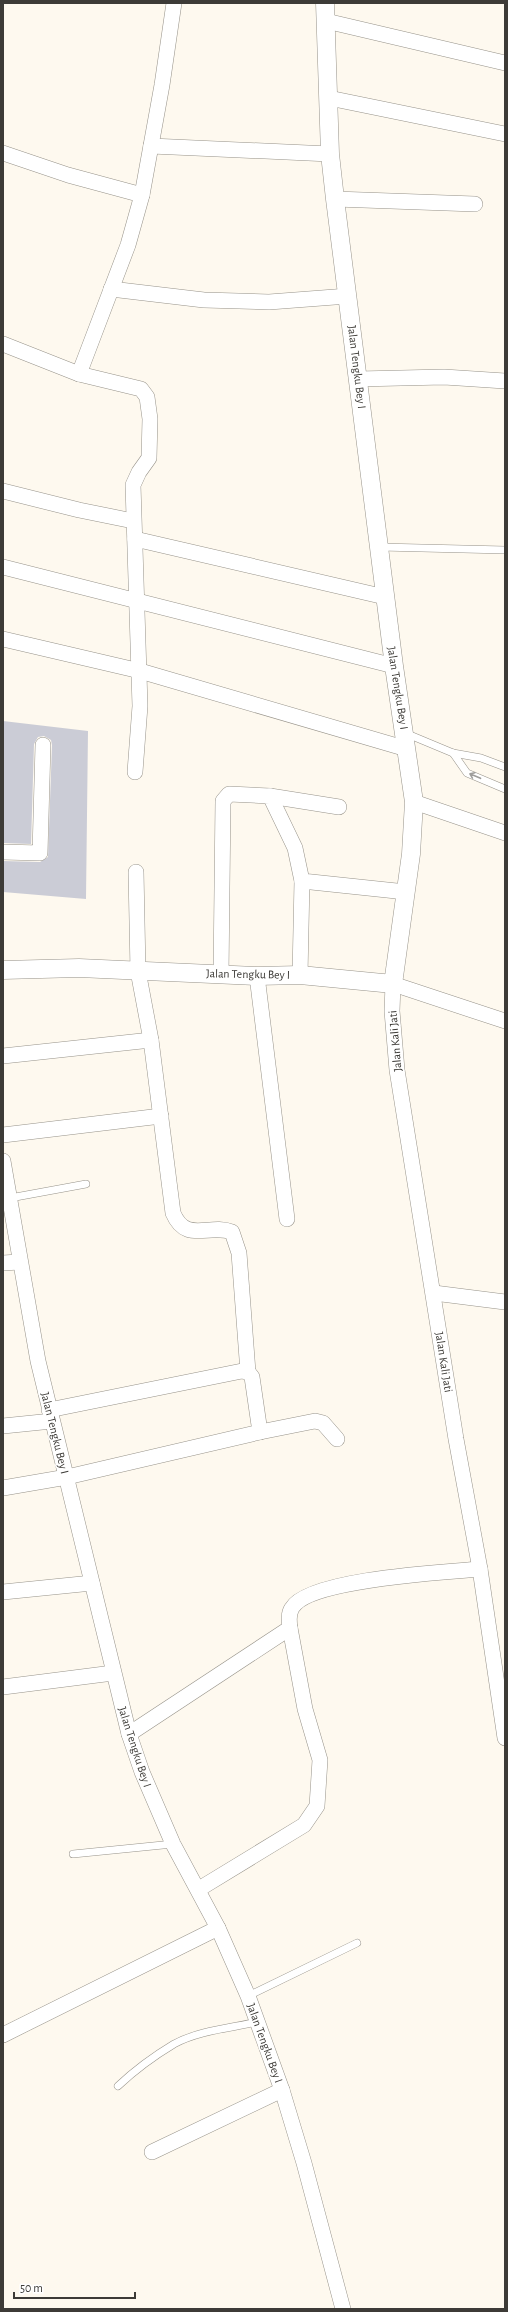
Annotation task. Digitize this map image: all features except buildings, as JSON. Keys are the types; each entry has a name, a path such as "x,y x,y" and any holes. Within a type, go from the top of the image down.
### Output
{"street":[{"path":"79,374 128,245 142,195 174,3"},
{"path":"325,12 505,63"},
{"name":"Jalan Tengku Bey I","path":"3,970 79,968 221,975 300,975 393,984 406,892 414,802 394,666 335,199 330,154 325,12"},
{"path":"329,98 505,134"},
{"path":"151,146 330,154"},
{"path":"3,153 68,176 142,195"},
{"path":"335,199 474,204"},
{"path":"111,289 204,300 262,302 348,296"},
{"path":"3,344 79,374 141,389 147,397 150,419 149,458 139,472 133,485 136,601 140,671 140,706 135,772"},
{"path":"358,379 444,377 505,381"},
{"path":"3,491 79,510 134,521"},
{"path":"135,539 385,597"},
{"path":"3,567 394,666"},
{"path":"3,639 140,671 406,741"},
{"path":"3,852 40,853 43,745"},
{"path":"221,975 223,801 229,794 270,796 339,807"},
{"path":"270,796 295,848 302,881 300,975"},
{"path":"414,802 505,833"},
{"path":"136,872 138,971 151,1040 174,1213 177,1223 190,1231 226,1230 232,1232 235,1239 239,1253 248,1372 252,1377 260,1432"},
{"path":"302,881 406,892"},
{"path":"257,976 288,1219"},
{"path":"393,984 505,1021"},
{"name":"Jalan Kali Jati","path":"393,984 392,1010 397,1070 434,1293 456,1439 480,1569 505,1738"},
{"path":"3,1056 151,1040"},
{"path":"3,1135 161,1116"},
{"name":"Jalan Tengku Bey I","path":"3,1161 19,1262 51,1415 129,1734 142,1772 173,1844 199,1889 248,1996 282,2090 304,2163 343,2309"},
{"path":"3,1264 19,1262"},
{"path":"434,1293 505,1302"},
{"path":"3,1426 222,1373 248,1372"},
{"path":"3,1488 67,1477 260,1432 315,1421 323,1423 336,1438"},
{"path":"199,1889 304,1825 317,1806 320,1760 305,1710 290,1628 289,1616 297,1602 325,1590 349,1583 392,1577 480,1569"},
{"path":"3,1592 92,1583"},
{"path":"129,1734 290,1628"},
{"path":"3,1687 114,1673"},
{"path":"3,2034 218,1928"},
{"path":"152,2152 282,2090"}],"lane":[{"path":"380,547 505,550"},
{"path":"406,741 453,753 481,758 505,767"},
{"path":"453,753 467,773 505,788"},
{"path":"10,1198 86,1184"},
{"path":"73,1854 173,1844"},
{"path":"248,1996 357,1943"},
{"path":"118,2086 133,2072 175,2044 200,2035 257,2022"}]}
